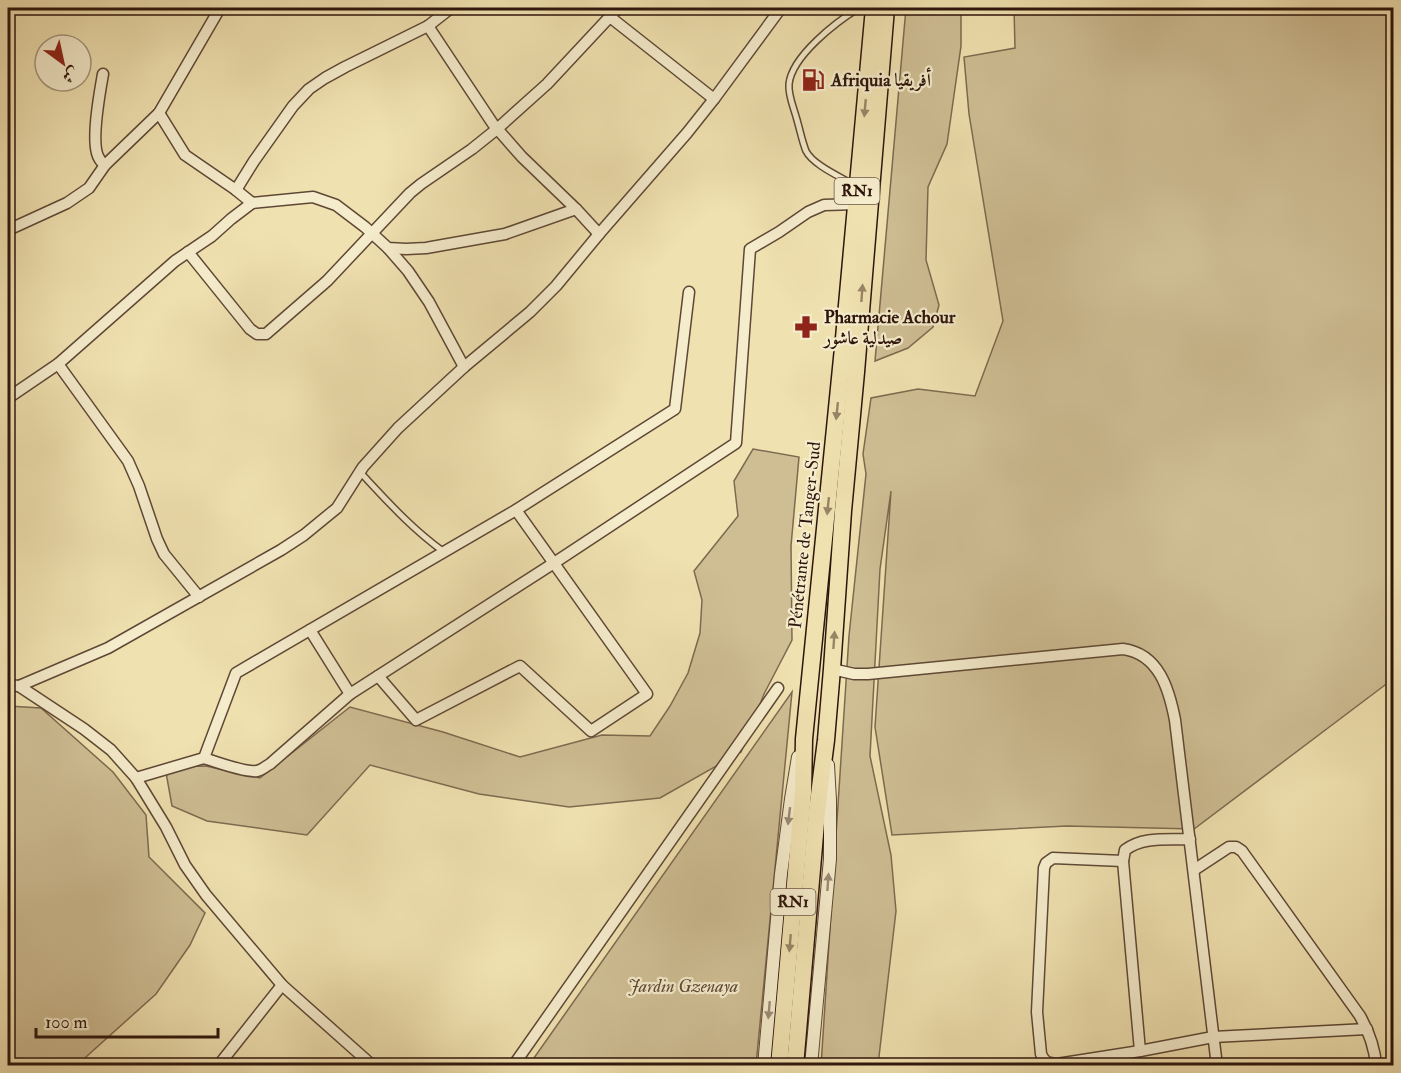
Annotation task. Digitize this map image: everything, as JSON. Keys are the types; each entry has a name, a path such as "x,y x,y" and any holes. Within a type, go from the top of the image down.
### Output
{"highway":[{"name":"Pénétrante de Tanger-Sud","path":"848,374 857,195 874,8"},
{"name":"Pénétrante de Tanger-Sud","path":"779,1065 803,793 804,739 842,446 886,8"},
{"name":"Pénétrante de Tanger-Sud","path":"795,1065 832,669 843,511 842,446"}],"street":[{"path":"8,230 67,203 89,188 105,165 159,113 220,8"},
{"path":"236,190 293,106 309,89 345,67 428,26 451,8"},
{"path":"188,252 250,328 262,335 266,334 327,280 421,184 498,129 547,84 618,8"},
{"path":"13,685 108,648 281,550 304,535 337,508 360,472 398,428 464,367 530,312 556,286 687,133 781,8"},
{"path":"610,16 714,99"},
{"path":"428,26 498,129 522,157 576,208 599,234"},
{"path":"103,74 96,148 98,157 105,165"},
{"path":"159,113 185,155 252,203"},
{"path":"136,778 204,758 251,771 259,770 270,764 350,694 736,443 750,249 808,212 857,195"},
{"path":"9,395 58,364 158,276 252,203 313,197 336,205 388,248 408,271 429,302 464,367"},
{"path":"388,248 426,248 505,234 576,208"},
{"path":"204,758 236,673 516,510 675,409 689,292"},
{"path":"58,364 128,461 164,554 199,597"},
{"path":"378,676 416,720 520,666 591,731 647,694 516,510"},
{"path":"310,630 350,694"},
{"path":"832,669 854,674 868,674 1114,649 1132,650 1140,653 1152,663 1173,707 1216,1065"},
{"path":"13,685 84,729 111,750 136,778 166,827 185,865 206,895 282,985 374,1065"},
{"path":"513,1065 777,688"},
{"path":"764,1065 781,874 797,762 804,739"},
{"path":"812,1065 830,859 830,800 826,740"},
{"path":"1140,1051 1124,861 1125,850 1134,843 1144,840 1190,839"},
{"path":"1194,870 1226,848 1233,846 1239,849 1353,1006 1367,1029 1376,1065"},
{"path":"1124,861 1053,858 1046,863 1037,1012 1041,1054 1048,1063 1056,1064 1140,1051 1213,1037 1367,1029"},
{"path":"218,1065 282,985"}],"lane":[{"path":"857,195 807,153 789,92 791,74 796,64 840,19 859,8"},
{"path":"360,472 407,522 444,552"}],"green space":[{"path":"906,8 961,8 961,46 947,144 928,187 926,260 939,305 933,327 908,348 875,361"},
{"path":"1014,8 1393,8 1393,679 1194,829 1067,826 892,835 875,727 891,491 880,569 870,756 891,855 896,911 878,1065 821,1066 849,636 866,474 863,454 871,398 918,389 975,396 1003,321 969,114 964,57 1015,48"},
{"path":"753,449 799,457 791,546 792,640 764,694 741,752 660,798 569,807 479,794 370,765 307,835 207,821 172,806 165,767 206,766 260,778 350,707 443,732 520,757 602,735 650,736 688,673 700,633 702,600 694,571 738,516 734,481"},
{"name":"Jardin Gzenaya","path":"792,692 756,1065 529,1065"},
{"path":"8,706 41,708 113,772 146,815 149,857 205,913 190,945 156,994 77,1065 8,1065"}],"place":[{"name":"Afriquia أفريقيا","path":"813,80"},
{"name":"Pharmacie Achour صيدلية عاشور","path":"806,327"}]}
